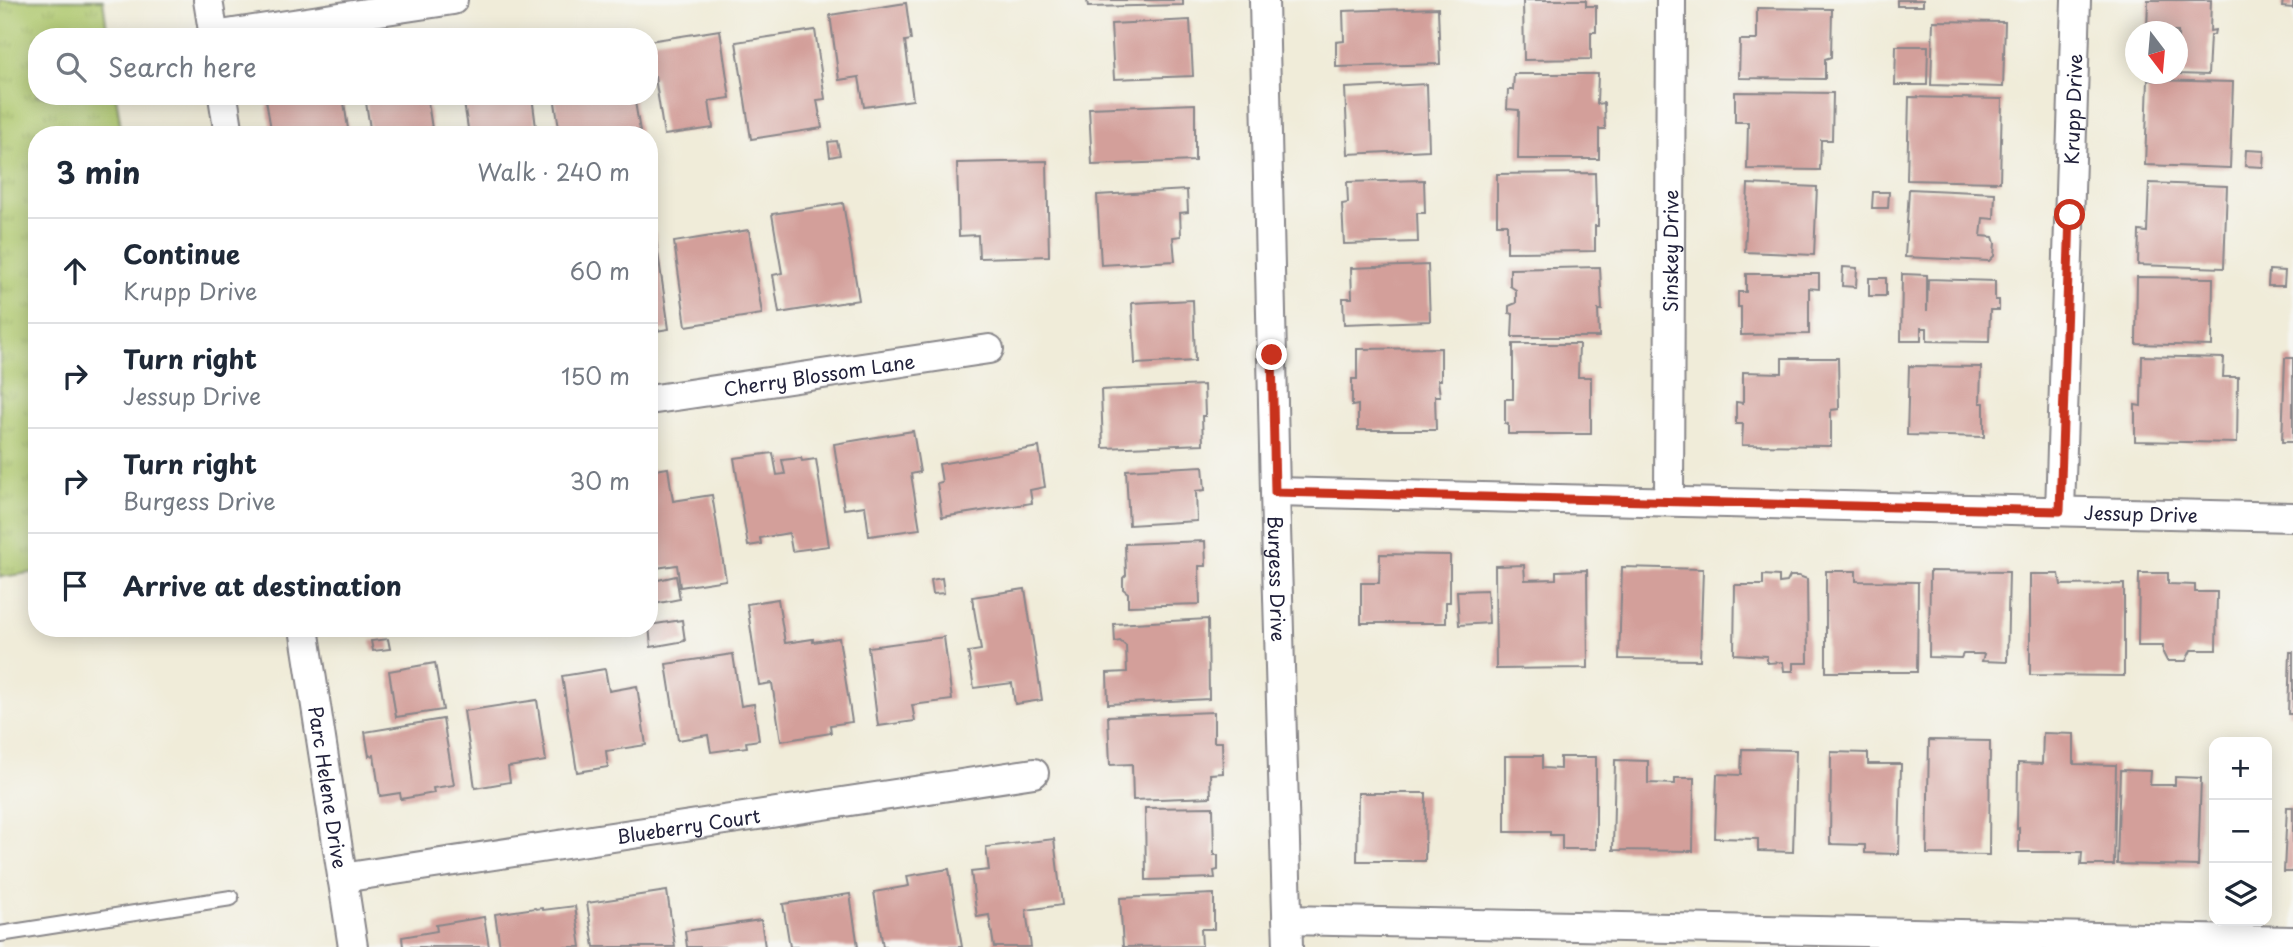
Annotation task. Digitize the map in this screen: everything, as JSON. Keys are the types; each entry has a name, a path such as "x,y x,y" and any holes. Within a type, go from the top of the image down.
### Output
{"street":[{"path":"208,0 213,28"},
{"path":"267,28 453,0"},
{"name":"Burgess Drive","path":"1264,0 1288,934"},
{"name":"Sinskey Drive","path":"1669,502 1671,0"},
{"name":"Krupp Drive","path":"2060,511 2076,0"},
{"path":"224,105 228,126"},
{"name":"Cherry Blossom Lane","path":"658,399 989,348"},
{"name":"Jessup Drive","path":"1275,492 2293,517"},
{"name":"Parc Helene Drive","path":"305,637 353,947"},
{"name":"Blueberry Court","path":"342,878 1034,773"},
{"path":"1288,934 2293,941"}],"lane":[{"path":"0,934 231,898"}],"green space":[{"path":"0,0 103,0 107,28 28,28 28,105 117,105 121,126 28,126 28,573 0,577"}],"building":[{"path":"1087,0 1183,0 1183,5 1088,7"},
{"path":"1523,0 1586,0 1586,6 1596,6 1596,32 1591,32 1591,59 1524,60"},
{"path":"1897,0 1923,0 1923,6 1897,6"},
{"path":"2148,0 2211,0 2210,31 2215,30 2214,35 2210,35 2208,75 2188,74 2188,21 2147,21"},
{"path":"2283,0 2293,0 2293,8 2282,7"},
{"path":"906,3 911,40 905,41 913,100 864,107 859,77 839,80 830,15"},
{"path":"1438,8 1440,64 1336,67 1336,42 1344,41 1343,11"},
{"path":"1757,8 1832,9 1831,57 1825,59 1825,79 1739,78 1740,40 1757,40"},
{"path":"1190,20 1193,76 1114,79 1111,24"},
{"path":"1933,21 2005,22 2003,87 1931,85"},
{"path":"720,30 730,98 709,101 713,128 664,135 658,96 658,40"},
{"path":"815,30 825,99 817,100 822,128 751,139 736,42"},
{"path":"1896,46 1928,46 1927,85 1895,85"},
{"path":"1514,74 1598,74 1597,104 1604,103 1605,129 1599,129 1599,159 1518,159 1519,110 1507,109 1508,90 1513,90"},
{"path":"2188,81 2233,82 2230,168 2145,165 2148,84 2188,84"},
{"path":"1427,84 1429,150 1348,154 1345,88"},
{"path":"1735,92 1833,93 1832,140 1821,140 1820,170 1747,169 1748,122 1735,122"},
{"path":"1909,97 2002,99 2000,182 1907,180"},
{"path":"1195,104 1195,161 1092,165 1089,108"},
{"path":"267,105 344,105 348,126 270,126"},
{"path":"366,105 428,105 432,126 370,126"},
{"path":"464,105 533,105 536,126 468,126"},
{"path":"555,105 636,105 639,126 559,126"},
{"path":"837,141 840,155 830,157 828,142"},
{"path":"2246,150 2264,151 2263,167 2245,166"},
{"path":"1047,161 1049,256 979,258 978,235 959,236 957,163"},
{"path":"1595,173 1598,226 1595,226 1595,251 1507,252 1507,224 1497,224 1497,174"},
{"path":"1424,180 1425,213 1417,213 1418,242 1344,244 1342,204 1348,203 1347,182"},
{"path":"2149,183 2227,186 2224,268 2138,265 2139,231 2147,232"},
{"path":"1748,184 1817,187 1814,255 1745,252"},
{"path":"1909,189 1995,193 1994,219 1983,218 1981,236 1993,237 1994,256 1989,261 1905,257"},
{"path":"1187,190 1188,212 1180,213 1181,236 1173,237 1175,261 1101,265 1097,195"},
{"path":"1873,192 1889,192 1888,208 1872,208"},
{"path":"843,203 859,300 779,313 773,275 782,273 772,214"},
{"path":"749,230 762,314 686,326 674,242"},
{"path":"658,253 669,329 658,331"},
{"path":"1428,265 1430,321 1344,324 1343,298 1352,298 1351,268"},
{"path":"1600,267 1602,310 1598,310 1599,337 1512,337 1513,314 1509,313 1509,306 1516,303 1516,290 1510,286 1510,269"},
{"path":"1843,267 1857,268 1856,287 1842,286"},
{"path":"2269,270 2285,271 2284,286 2268,286"},
{"path":"1746,274 1819,274 1819,289 1809,288 1809,334 1741,335 1738,292 1746,292"},
{"path":"1902,274 1927,275 1927,311 1928,279 1995,281 1995,300 1999,300 1999,310 1990,310 1989,342 1927,341 1927,328 1921,328 1921,341 1901,341"},
{"path":"2137,277 2213,278 2212,346 2136,344"},
{"path":"1869,278 1886,278 1886,296 1869,296"},
{"path":"1193,300 1195,361 1135,364 1132,303"},
{"path":"1513,344 1579,344 1578,377 1591,377 1591,434 1508,434 1505,399 1513,399"},
{"path":"1441,348 1441,380 1438,380 1440,396 1435,396 1436,430 1358,430 1358,405 1352,406 1352,379 1357,379 1357,349"},
{"path":"2142,356 2224,358 2223,377 2238,377 2237,443 2135,441 2135,405 2141,406"},
{"path":"1782,358 1838,358 1839,409 1831,410 1831,446 1742,445 1743,424 1736,424 1736,402 1743,403 1743,372 1782,373"},
{"path":"2285,358 2293,358 2293,442 2282,442"},
{"path":"1909,366 1981,367 1980,403 1984,403 1984,437 1907,435"},
{"path":"1204,385 1203,444 1103,448 1101,390"},
{"path":"913,431 920,472 911,474 920,529 869,536 865,506 844,509 834,444"},
{"path":"1039,447 1045,487 1030,490 1032,503 942,517 937,483 942,482 939,464"},
{"path":"773,453 777,475 785,474 782,460 816,459 829,546 792,551 789,533 760,538 761,544 748,546 734,458"},
{"path":"1203,466 1205,490 1196,491 1197,521 1129,525 1126,470"},
{"path":"668,468 673,501 712,495 726,580 680,587 677,565 658,568 658,470"},
{"path":"1205,541 1206,566 1199,566 1200,604 1128,606 1128,593 1123,589 1123,578 1126,575 1125,544"},
{"path":"1380,554 1450,555 1450,602 1446,602 1446,623 1361,623 1361,583 1379,583"},
{"path":"1524,565 1525,580 1556,579 1556,571 1587,570 1588,668 1496,669 1495,566"},
{"path":"1622,567 1703,569 1700,660 1619,659"},
{"path":"1826,571 1856,571 1856,581 1918,582 1917,672 1826,672"},
{"path":"1930,571 2009,572 2007,662 1982,661 1984,654 1963,654 1961,658 1929,657"},
{"path":"2139,573 2168,573 2168,584 2195,585 2195,592 2217,592 2216,650 2191,650 2186,661 2167,661 2163,646 2138,646"},
{"path":"2030,574 2059,574 2061,585 2124,584 2124,676 2030,675"},
{"path":"1763,575 1779,576 1779,583 1787,582 1790,576 1807,579 1808,663 1793,663 1793,671 1784,671 1783,662 1767,663 1767,656 1734,654 1735,585 1763,585"},
{"path":"676,576 680,599 658,603 658,580"},
{"path":"942,578 944,593 933,594 931,580"},
{"path":"1025,589 1042,700 1015,704 1012,683 974,688 968,652 981,650 972,597"},
{"path":"1487,590 1489,623 1459,625 1457,591"},
{"path":"778,599 785,643 839,638 852,722 830,725 831,733 781,741 772,683 759,685 747,604"},
{"path":"1208,619 1209,699 1108,704 1107,673 1127,672 1126,646 1120,641 1115,642 1114,624"},
{"path":"682,620 685,641 651,647 650,637 658,637 658,624"},
{"path":"944,637 952,700 912,705 915,721 878,726 868,647"},
{"path":"388,639 390,649 373,651 371,641"},
{"path":"2290,652 2293,652 2293,714 2288,714"},
{"path":"733,654 741,706 754,704 759,740 746,742 747,747 711,752 708,735 678,740 666,664"},
{"path":"435,663 443,710 396,717 389,671"},
{"path":"605,669 609,691 637,686 646,745 606,751 608,767 577,772 562,676"},
{"path":"537,700 546,761 508,767 510,782 475,788 464,711"},
{"path":"1214,712 1214,742 1222,742 1223,773 1210,774 1211,797 1133,800 1132,764 1110,765 1108,716"},
{"path":"443,719 454,785 433,788 434,793 401,799 400,793 380,796 374,755 369,756 365,732"},
{"path":"2043,733 2074,734 2074,764 2116,765 2114,865 2081,865 2082,852 2019,852 2018,763 2042,764"},
{"path":"1929,740 1990,741 1989,855 1927,854"},
{"path":"1742,749 1796,750 1793,852 1758,851 1758,839 1715,838 1717,774 1741,775"},
{"path":"1831,752 1868,753 1868,764 1901,764 1899,854 1865,853 1865,845 1830,844"},
{"path":"1505,756 1542,756 1542,768 1560,769 1560,757 1596,757 1596,849 1562,849 1562,835 1550,835 1550,832 1505,832"},
{"path":"1615,760 1648,761 1648,783 1675,784 1675,778 1694,778 1693,851 1613,850"},
{"path":"2120,770 2151,771 2150,785 2175,785 2175,777 2201,778 2198,866 2117,864"},
{"path":"1358,793 1426,793 1425,861 1357,861"},
{"path":"1213,807 1214,855 1218,855 1215,878 1146,880 1145,808"},
{"path":"2287,807 2293,807 2293,872 2284,872"},
{"path":"1054,839 1062,905 1026,910 1031,947 994,947 989,915 977,917 971,872 989,870 986,847"},
{"path":"949,869 962,947 883,947 874,892 909,886 907,876"},
{"path":"667,891 675,947 594,947 587,903"},
{"path":"850,894 858,947 790,947 783,904"},
{"path":"1214,894 1214,929 1201,929 1202,946 1123,947 1120,898"},
{"path":"575,906 581,947 500,947 495,914"},
{"path":"484,917 489,947 403,947 402,937 437,931 436,925"},
{"path":"761,920 765,947 687,947 685,931"}],"route":[{"path":"1272,355 1275,492 2060,511 2070,215"}]}
